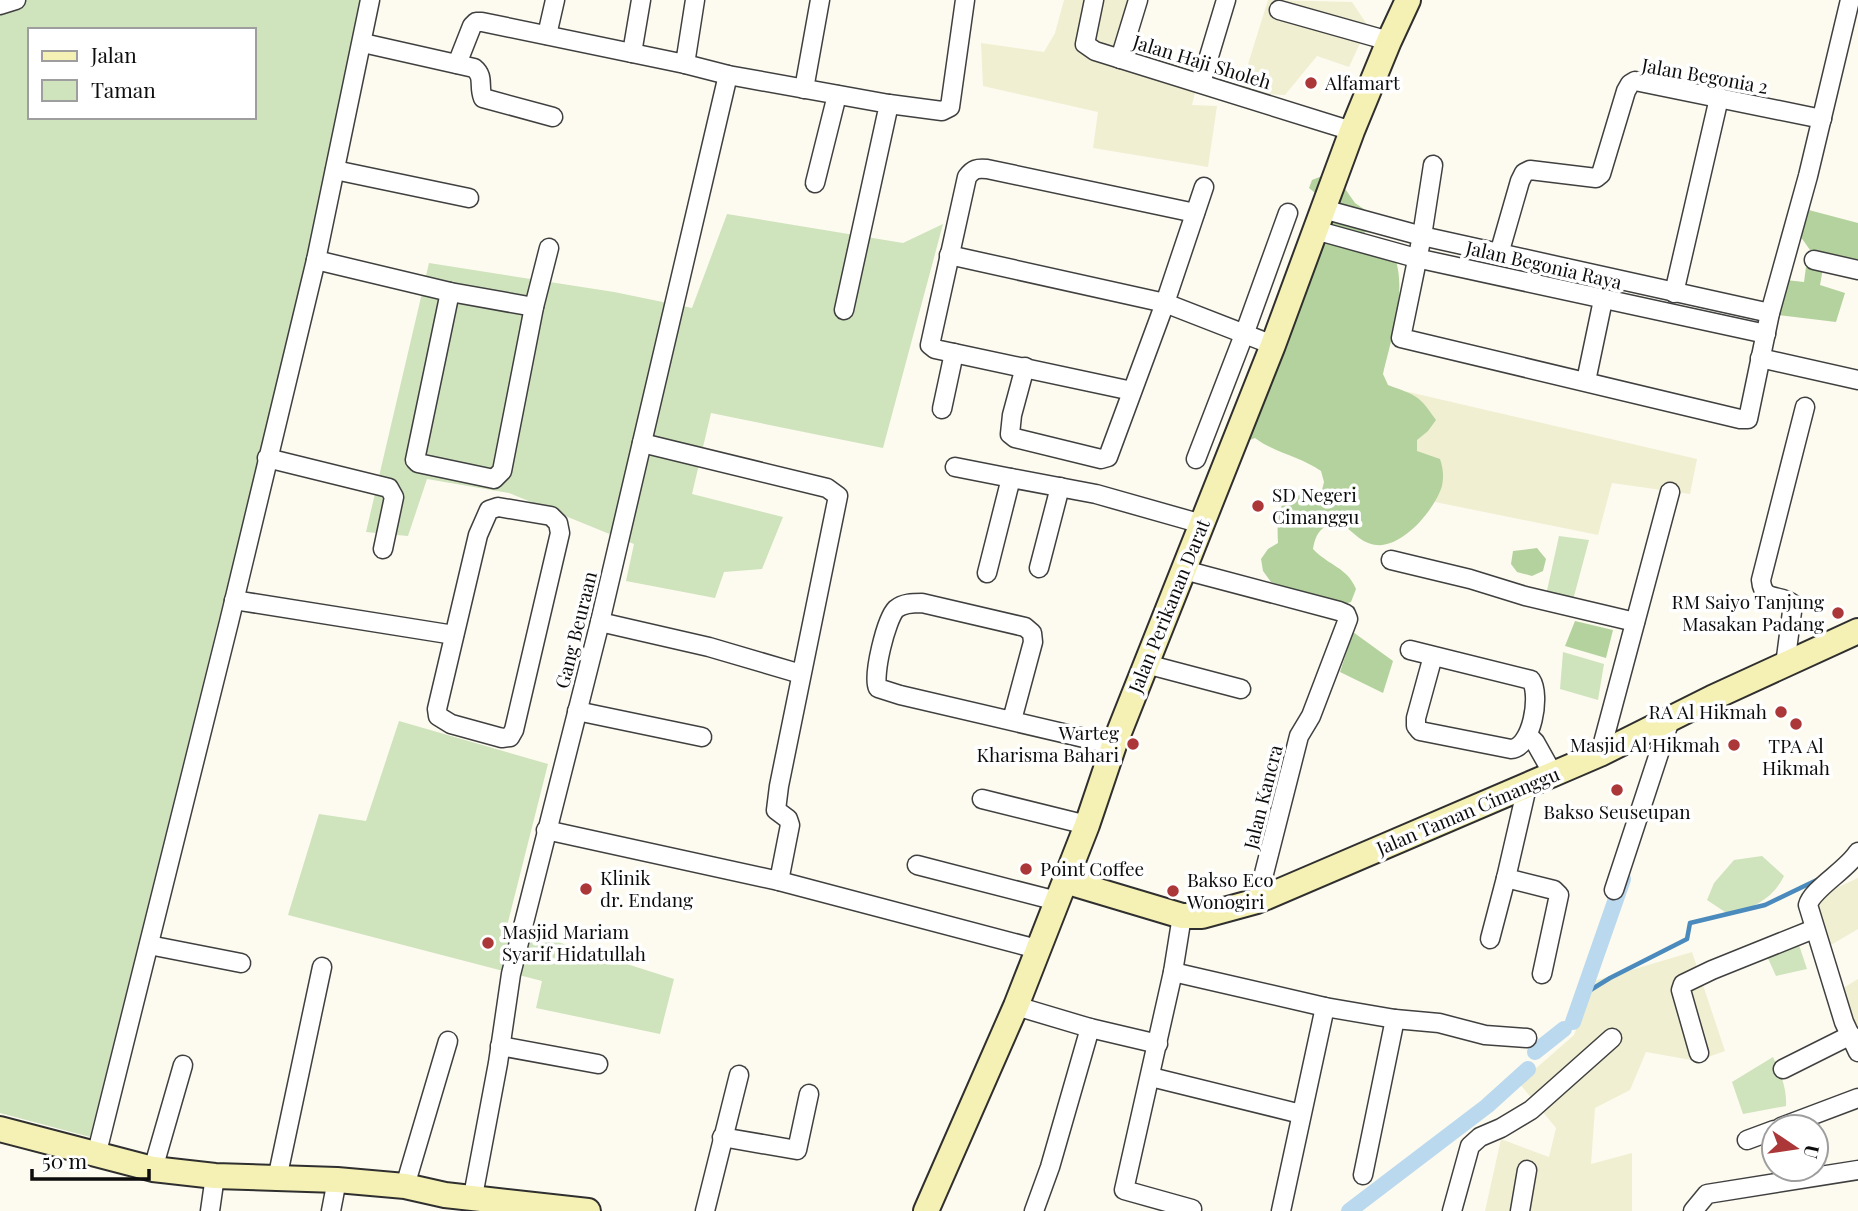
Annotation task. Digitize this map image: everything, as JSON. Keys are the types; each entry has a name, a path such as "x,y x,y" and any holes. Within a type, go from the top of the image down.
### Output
{"street":[{"path":"0,5 16,0"},
{"path":"96,1156 316,260 370,0"},
{"path":"547,35 555,0"},
{"path":"632,52 641,0"},
{"path":"685,64 695,0"},
{"path":"804,89 820,0"},
{"path":"457,64 475,22 632,52 722,74 942,111 950,107 965,0"},
{"name":"Jalan Haji Sholeh","path":"1094,0 1084,44 1095,51 1352,131"},
{"path":"1120,59 1139,0"},
{"path":"1200,83 1226,0"},
{"name":"Jalan Perikanan Darat","path":"926,1211 1016,1006 1087,825 1114,746 1273,345 1352,131 1408,0"},
{"path":"1433,165 1401,338 1748,419 1770,313 1822,119 1850,0"},
{"path":"1279,10 1389,41"},
{"path":"363,43 474,68 479,72 483,98 553,117"},
{"name":"Gang Beuraan","path":"473,1196 511,974 642,443 722,74"},
{"name":"Jalan Begonia 2","path":"1499,254 1524,173 1530,170 1596,178 1601,174 1630,84 1635,81 1822,119"},
{"path":"815,183 837,95"},
{"path":"1674,293 1719,98"},
{"path":"844,310 889,104"},
{"path":"1132,391 935,349 930,345 967,177 978,168 1195,213"},
{"path":"335,170 470,198"},
{"path":"1025,368 1012,415 1010,434 1015,438 1101,459 1108,457 1204,187"},
{"path":"1196,459 1288,213"},
{"name":"Jalan Begonia Raya","path":"1319,219 1422,236 1770,313"},
{"name":"Jalan Begonia Raya","path":"1319,219 1416,258 1766,334"},
{"path":"450,292 415,460 418,463 494,479 502,471 534,307 549,248"},
{"path":"949,255 1164,303 1273,345"},
{"path":"316,260 450,292 534,307"},
{"path":"1814,260 1858,270"},
{"path":"1586,381 1603,300"},
{"path":"943,410 954,353"},
{"path":"1760,358 1858,380"},
{"path":"1786,665 1793,604 1788,600 1766,595 1761,580 1805,407"},
{"path":"642,443 827,488 838,496 776,806 777,812 790,821 779,881"},
{"path":"267,458 389,488 394,497 383,549"},
{"path":"956,467 1096,494 1202,524"},
{"path":"987,573 1011,478"},
{"path":"1039,569 1060,486"},
{"path":"1600,754 1670,492"},
{"path":"498,507 551,516 558,523 560,533 514,730 510,737 502,738 451,724 438,716 437,709 454,635 478,535 489,510 498,507"},
{"path":"1391,560 1635,622"},
{"name":"Jalan Kancra","path":"1184,570 1339,611 1346,614 1348,619 1311,716 1300,736 1257,901"},
{"path":"234,600 454,635"},
{"path":"1012,720 1033,642 1032,633 1025,627 922,603 909,603 898,607 887,625 875,678 878,688 1114,746"},
{"path":"600,622 802,674"},
{"name":"Jalan Taman Cimanggu","path":"1061,891 1182,916 1202,916 1257,901 1600,754 1712,698 1786,665 1857,627"},
{"path":"1409,650 1531,680 1535,685 1536,697 1528,735 1521,746 1511,749 1420,730 1416,726 1433,656"},
{"path":"1146,664 1241,689"},
{"path":"577,711 702,737"},
{"path":"1615,890 1670,720"},
{"path":"1528,735 1535,742 1552,774"},
{"path":"1490,939 1527,787"},
{"path":"982,799 1087,825"},
{"path":"547,830 779,881 1037,948"},
{"path":"1783,1069 1855,1043 1844,1022 1808,909 1809,900 1838,875 1858,852"},
{"path":"916,864 1061,891"},
{"path":"1506,878 1554,890 1559,895 1542,974"},
{"path":"1182,916 1174,972 1124,1190 1192,1209"},
{"path":"1699,1053 1681,990 1683,984 1814,929"},
{"path":"149,945 241,963"},
{"path":"277,1179 322,967"},
{"path":"1174,972 1325,1007 1395,1019 1439,1023 1485,1035 1527,1038"},
{"path":"1016,1006 1090,1028 1158,1044"},
{"path":"1281,1211 1325,1007"},
{"path":"1363,1175 1395,1019"},
{"path":"1034,1211 1050,1167 1090,1028"},
{"path":"1452,1211 1470,1146 1480,1137 1531,1110 1612,1038"},
{"path":"405,1186 448,1041"},
{"path":"500,1046 598,1064"},
{"path":"153,1169 183,1065"},
{"path":"705,1211 739,1075"},
{"path":"1151,1077 1301,1114"},
{"path":"722,1137 797,1150 809,1094"},
{"path":"1818,1113 1858,1098"},
{"path":"0,1129 153,1169 215,1176 337,1180 405,1186 443,1203 473,1196 588,1211"},
{"path":"1747,1140 1760,1135"},
{"path":"1520,1211 1527,1170"},
{"path":"1693,1211 1707,1194 1858,1170"},
{"path":"210,1211 215,1176"},
{"path":"331,1211 337,1180"}],"green space":[{"path":"373,0 90,1137 0,1113 0,2"},
{"path":"1064,0 1146,0 1132,47 1201,68 1192,105 1217,106 1208,167 1093,148 1098,112 983,86 981,43 1044,52 1055,33"},
{"path":"1268,0 1352,2 1368,26 1349,67 1317,56 1285,95 1239,93"},
{"path":"1327,174 1341,183 1355,203 1374,216 1391,235 1365,232 1362,243 1394,256 1398,269 1397,314 1383,374 1388,385 1416,397 1436,420 1417,440 1417,451 1440,459 1443,475 1442,486 1433,505 1407,534 1397,540 1386,544 1370,544 1339,522 1321,530 1313,549 1343,571 1356,589 1351,602 1337,606 1271,582 1263,571 1261,559 1268,549 1278,543 1278,518 1287,496 1321,494 1324,482 1321,471 1255,438 1239,444 1319,196 1309,188 1312,180"},
{"path":"1805,209 1858,223 1858,269 1823,268 1820,285 1845,293 1836,322 1777,315 1786,280 1804,282 1806,267 1822,267 1798,233"},
{"path":"727,214 903,243 943,224 883,448 711,413 692,494 783,517 762,569 724,572 715,598 626,581 634,544 509,493 427,479 408,536 366,532 429,263 614,292 692,308"},
{"path":"1374,384 1697,459 1690,494 1612,483 1598,535 1346,484"},
{"path":"1559,536 1589,540 1573,600 1546,595"},
{"path":"1537,548 1546,559 1543,571 1532,576 1517,572 1511,564 1513,551"},
{"path":"1575,621 1613,630 1606,658 1565,646"},
{"path":"1353,632 1393,661 1383,693 1340,672"},
{"path":"1563,652 1604,664 1598,700 1560,689"},
{"path":"399,721 548,764 507,926 674,979 660,1034 536,1008 542,981 288,915 319,814 366,821"},
{"path":"1762,856 1784,876 1768,897 1754,906 1728,914 1707,900 1714,883 1734,860"},
{"path":"1858,878 1858,929 1819,952 1797,906"},
{"path":"1799,945 1807,969 1776,976 1766,954"},
{"path":"1692,952 1725,1051 1697,1061 1646,1052 1630,1090 1595,1108 1591,1164 1632,1153 1632,1211 1485,1211 1501,1139 1549,1157 1556,1128 1519,1083 1574,1035 1594,981"},
{"path":"1858,979 1858,1035 1832,995"},
{"path":"1773,1057 1784,1086 1786,1106 1743,1114 1732,1082"}],"waterway":[{"path":"1584,994 1687,939 1690,923 1765,905 1821,878"},
{"path":"1573,1022 1623,879"},
{"path":"1535,1052 1564,1029"},
{"path":"1349,1211 1487,1106 1528,1069"}],"place":[{"name":"Alfamart","path":"1311,83"},
{"name":"SD Negeri Cimanggu","path":"1258,506"},
{"name":"RM Saiyo Tanjung Masakan Padang","path":"1838,613"},
{"name":"RA Al Hikmah","path":"1781,712"},
{"name":"TPA Al Hikmah","path":"1796,724"},
{"name":"Warteg Kharisma Bahari","path":"1133,744"},
{"name":"Masjid Al Hikmah","path":"1734,745"},
{"name":"Bakso Seuseupan","path":"1617,790"},
{"name":"Point Coffee","path":"1026,869"},
{"name":"Klinik dr. Endang","path":"586,889"},
{"name":"Bakso Eco Wonogiri","path":"1173,891"},
{"name":"Masjid Mariam Syarif Hidatullah","path":"488,943"}]}
